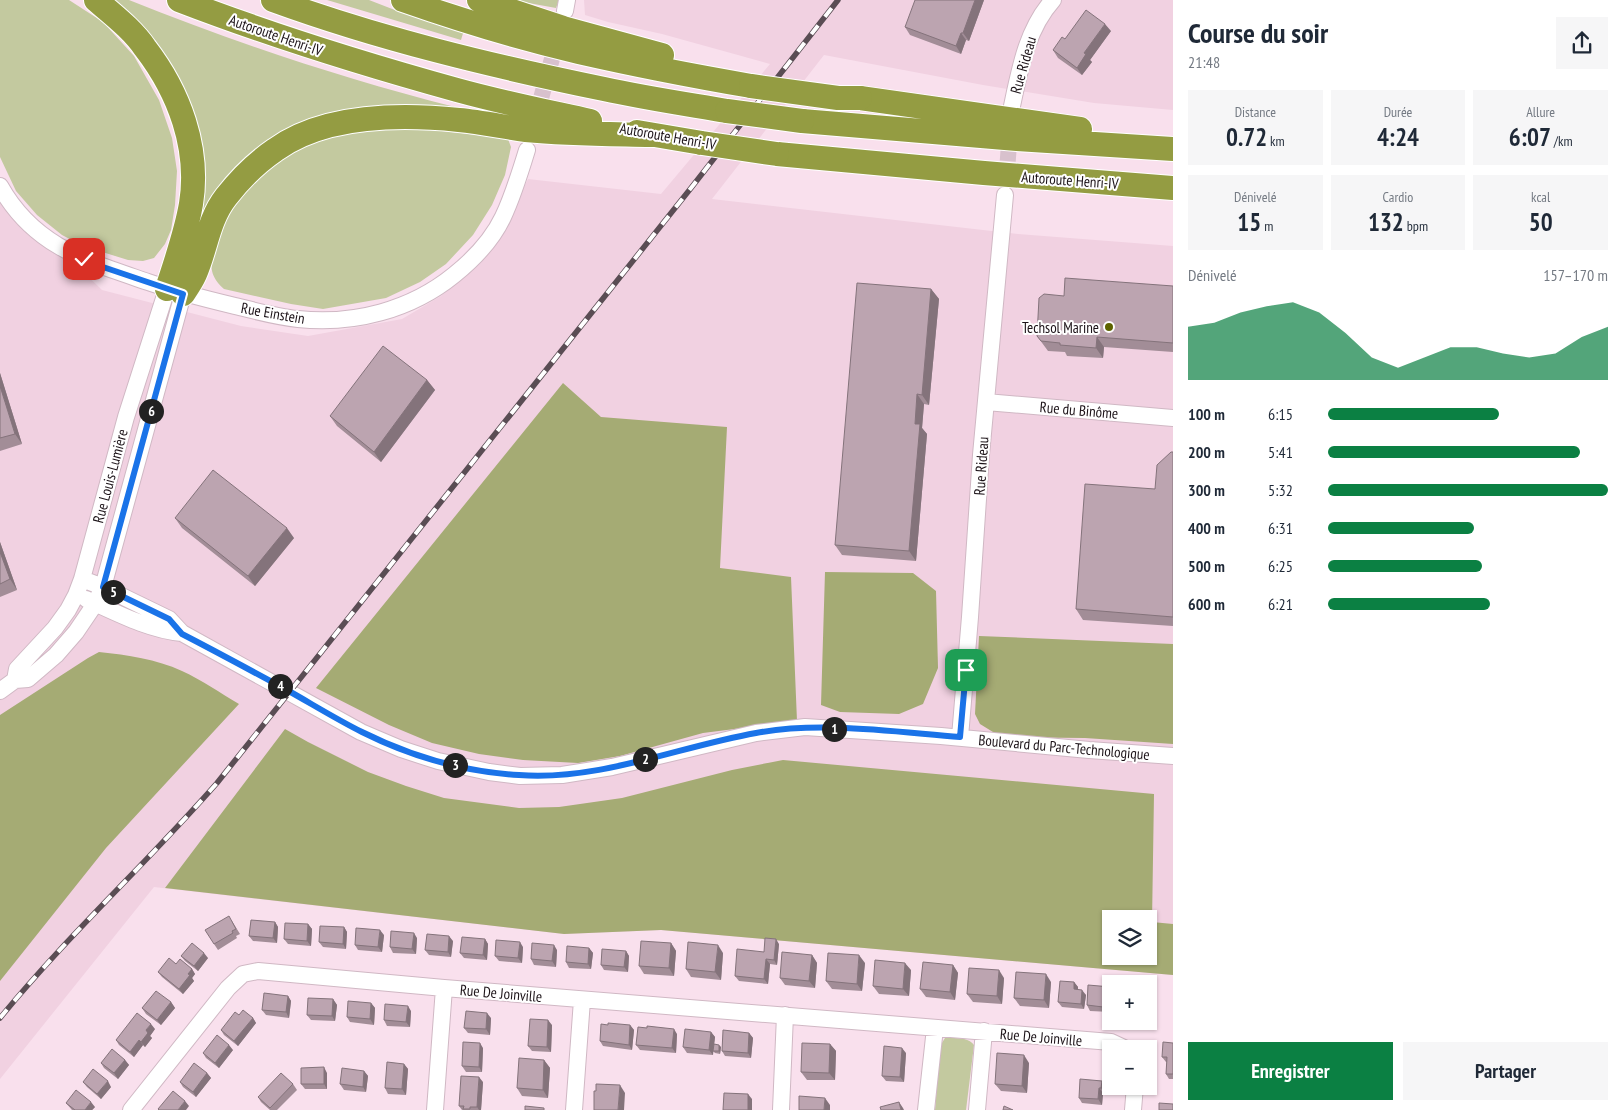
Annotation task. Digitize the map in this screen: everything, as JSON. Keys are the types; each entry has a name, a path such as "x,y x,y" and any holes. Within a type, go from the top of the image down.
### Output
{"highway":[{"path":"96,0 119,19 144,46 171,88 184,118 192,153 193,180 191,204 183,238 175,291"},
{"name":"Autoroute Henri-IV","path":"179,0 338,56 458,91 652,136 777,154 1173,188"},
{"path":"273,0 394,38 502,67 605,90 728,111 802,121 1017,139 1173,149"},
{"path":"403,0 576,52 628,63 753,81 838,98 860,98 1173,144"},
{"path":"479,0 563,28 753,81"},
{"path":"175,291 195,274 210,224 224,199 247,172 276,149 306,133 338,124 382,117 415,117 459,120 526,130 652,136"}],"street":[{"name":"Rue Rideau","path":"1012,106 1020,68 1030,35 1045,9 1053,0"},
{"name":"Rue Einstein","path":"0,186 22,217 44,238 58,247 100,266 175,291 298,319 335,320 362,317 388,311 416,300 443,284 464,267 480,252 502,219 515,189 527,150"},
{"name":"Rue Rideau","path":"960,737 986,402 1006,195"},
{"name":"Rue Louis-Lumière","path":"82,579 126,418 175,291"},
{"name":"Rue Louis-Lumière","path":"103,587 175,291"},
{"name":"Rue du Binôme","path":"986,402 1173,418"},
{"name":"Boulevard du Parc-Technologique","path":"82,579 103,587 169,619 182,634 361,732 401,749 438,761 489,772 520,776 562,775 612,768 756,733 804,728 960,737 1173,756"},
{"path":"15,680 17,669 55,628 76,595 82,579"},
{"path":"0,691 15,680 28,679 56,655 76,632 95,604 103,587"},
{"name":"Boulevard du Parc-Technologique","path":"76,595 164,632 182,634"},
{"name":"Rue De Joinville","path":"132,1110 228,988 243,974 258,971 582,1000 1102,1041"},
{"path":"435,1110 444,988"},
{"path":"574,1110 582,1000"},
{"path":"781,1110 784,1015"},
{"path":"926,1110 935,1028"},
{"name":"Rue De Joinville","path":"977,1110 984,1032"},
{"path":"1133,1110 1134,1095"}],"shaded area":[{"path":"584,0 1173,0 1173,110 1094,103 983,85 824,55 712,199 1018,234 1173,246 1173,975 661,930 564,934 154,887 0,1079 0,186 102,290 241,326 308,336 402,319 441,296 471,271 500,235 528,179 661,194 770,64 662,34 585,15"}],"green space":[{"path":"0,0 69,0 103,22 134,56 159,100 172,138 177,171 171,230 165,244 154,258 143,261 128,260 83,246 62,235 37,215 16,191 0,157"},
{"path":"107,0 129,0 209,31 290,59 372,85 455,107 455,114 310,125 204,223 197,221 202,167"},
{"path":"327,0 369,0 400,12 464,30 461,40"},
{"path":"512,0 559,0 556,8"},
{"path":"412,128 508,139 511,147 505,175 492,205 473,235 446,264 420,282 386,298 323,309 224,289 214,278 212,272 213,255 226,212 267,170 285,157 323,139 365,131"},
{"path":"563,383 601,417 727,427 720,568 791,577 797,721 703,733 620,756 578,763 523,760 479,754 432,743 389,725 316,688"},
{"path":"825,572 913,573 936,591 938,668 923,704 899,714 840,712 821,705"},
{"path":"979,636 1173,644 1173,744 1085,738 1001,737 980,724 975,714"},
{"path":"99,652 162,663 197,678 239,704 106,848 0,981 0,715"},
{"path":"285,729 368,772 406,786 444,798 519,808 559,807 622,798 732,770 783,760 1154,794 1152,910 1102,910 1102,965 1157,965 1157,922 1173,924 1173,975 661,930 564,934 165,888"},
{"path":"945,1038 965,1039 974,1045 966,1110 935,1110 940,1046"}],"building":[{"path":"915,0 975,0 963,33 961,33 956,46 905,27"},
{"path":"1086,10 1105,24 1084,53 1086,54 1077,68 1053,50 1062,37 1065,39"},
{"name":"Techsol Marine","path":"1065,278 1173,286 1173,343 1097,337 1096,348 1060,345 1060,343 1041,341 1037,336 1039,298 1044,294 1064,296"},
{"path":"857,283 931,289 922,395 917,394 915,424 920,424 909,551 835,545"},
{"path":"383,346 427,380 374,452 330,416"},
{"path":"0,386 15,434 0,438"},
{"path":"1173,452 1173,617 1076,609 1085,484 1155,489 1157,465"},
{"path":"213,470 287,528 248,576 175,518"},
{"path":"0,552 10,579 0,584"},
{"path":"229,916 236,929 232,931 233,933 214,944 205,930"},
{"path":"251,920 275,922 273,938 249,936"},
{"path":"285,923 308,924 307,941 284,939"},
{"path":"320,926 344,927 343,944 319,942"},
{"path":"356,928 380,930 378,947 355,945"},
{"path":"391,931 414,933 412,949 390,947"},
{"path":"427,934 449,936 448,952 425,950"},
{"path":"462,937 485,939 483,955 460,953"},
{"path":"765,938 776,939 774,960 766,959 764,979 735,976 737,949 764,952"},
{"path":"496,940 520,942 518,958 495,956"},
{"path":"641,941 671,943 669,968 639,966"},
{"path":"688,942 718,945 715,972 686,969"},
{"path":"192,943 204,953 194,966 181,956"},
{"path":"532,943 554,945 552,961 531,959"},
{"path":"567,946 589,948 588,964 566,962"},
{"path":"602,949 626,951 624,967 601,965"},
{"path":"782,952 812,955 809,981 780,978"},
{"path":"828,953 859,955 857,984 826,981"},
{"path":"169,958 176,964 180,959 192,969 188,974 190,975 179,989 158,972"},
{"path":"875,960 905,963 903,989 873,986"},
{"path":"923,962 953,965 950,992 920,989"},
{"path":"969,968 999,970 997,996 967,994"},
{"path":"1016,972 1046,974 1044,1000 1014,998"},
{"path":"1060,981 1074,982 1074,989 1082,990 1081,1004 1058,1002"},
{"path":"1088,985 1102,986 1102,1007 1087,1005"},
{"path":"156,991 171,1002 157,1020 142,1008"},
{"path":"264,993 288,996 286,1012 262,1010"},
{"path":"308,998 333,999 332,1016 307,1015"},
{"path":"348,1001 371,1003 370,1019 347,1017"},
{"path":"385,1004 408,1006 406,1022 384,1020"},
{"path":"243,1010 253,1018 234,1041 221,1030 235,1012 239,1015"},
{"path":"466,1011 487,1013 486,1029 464,1028"},
{"path":"137,1013 151,1024 146,1030 148,1033 141,1042 139,1040 130,1052 116,1040"},
{"path":"530,1019 548,1020 547,1047 528,1046"},
{"path":"608,1023 630,1025 629,1045 600,1041 601,1024 608,1025"},
{"path":"647,1026 674,1029 672,1048 636,1045 638,1027 647,1028"},
{"path":"685,1029 711,1032 709,1050 683,1047"},
{"path":"723,1030 749,1033 748,1053 722,1051"},
{"path":"217,1035 229,1045 215,1063 203,1053"},
{"path":"463,1042 480,1043 479,1067 462,1066"},
{"path":"1163,1042 1173,1043 1173,1074 1166,1074 1167,1057 1162,1057"},
{"path":"802,1043 830,1044 829,1073 801,1072"},
{"path":"714,1044 719,1045 719,1051 713,1051"},
{"path":"884,1046 902,1048 900,1077 882,1076"},
{"path":"112,1049 125,1060 114,1073 101,1063"},
{"path":"997,1053 1024,1055 1022,1086 995,1084"},
{"path":"519,1058 544,1060 543,1090 517,1088"},
{"path":"387,1062 404,1064 402,1089 385,1088"},
{"path":"194,1063 207,1073 193,1092 180,1082"},
{"path":"324,1067 324,1084 301,1084 301,1068"},
{"path":"342,1068 364,1071 363,1087 340,1084"},
{"path":"93,1069 108,1081 97,1094 83,1082"},
{"path":"281,1073 293,1084 270,1108 258,1097"},
{"path":"461,1076 479,1077 477,1107 463,1109 464,1106 459,1106"},
{"path":"1080,1079 1102,1081 1098,1099 1079,1098"},
{"path":"596,1084 620,1085 618,1110 594,1110"},
{"path":"76,1090 91,1102 85,1110 75,1110 66,1103"},
{"path":"173,1091 185,1101 178,1110 159,1110 158,1109"},
{"path":"724,1093 748,1094 748,1110 723,1110"},
{"path":"799,1096 825,1098 824,1110 799,1110"},
{"path":"899,1102 901,1110 881,1110 880,1107"},
{"path":"1159,1103 1173,1104 1173,1110 1159,1110"},
{"path":"525,1106 544,1108 544,1110 525,1110"},
{"path":"1004,1106 1013,1110 1003,1110"}],"tunnel":[{"path":"535,120 558,37"},
{"path":"1006,185 1010,130"}],"railway":[{"path":"0,1018 80,928 217,783 691,188 838,0"}],"place":[{"name":"Techsol Marine","path":"1109,327"}],"route":[{"path":"84,259 183,294 103,587 169,619 182,634 224,655 361,732 401,749 438,761 489,772 520,776 562,775 612,768 756,733 804,728 960,737 966,670"}]}
